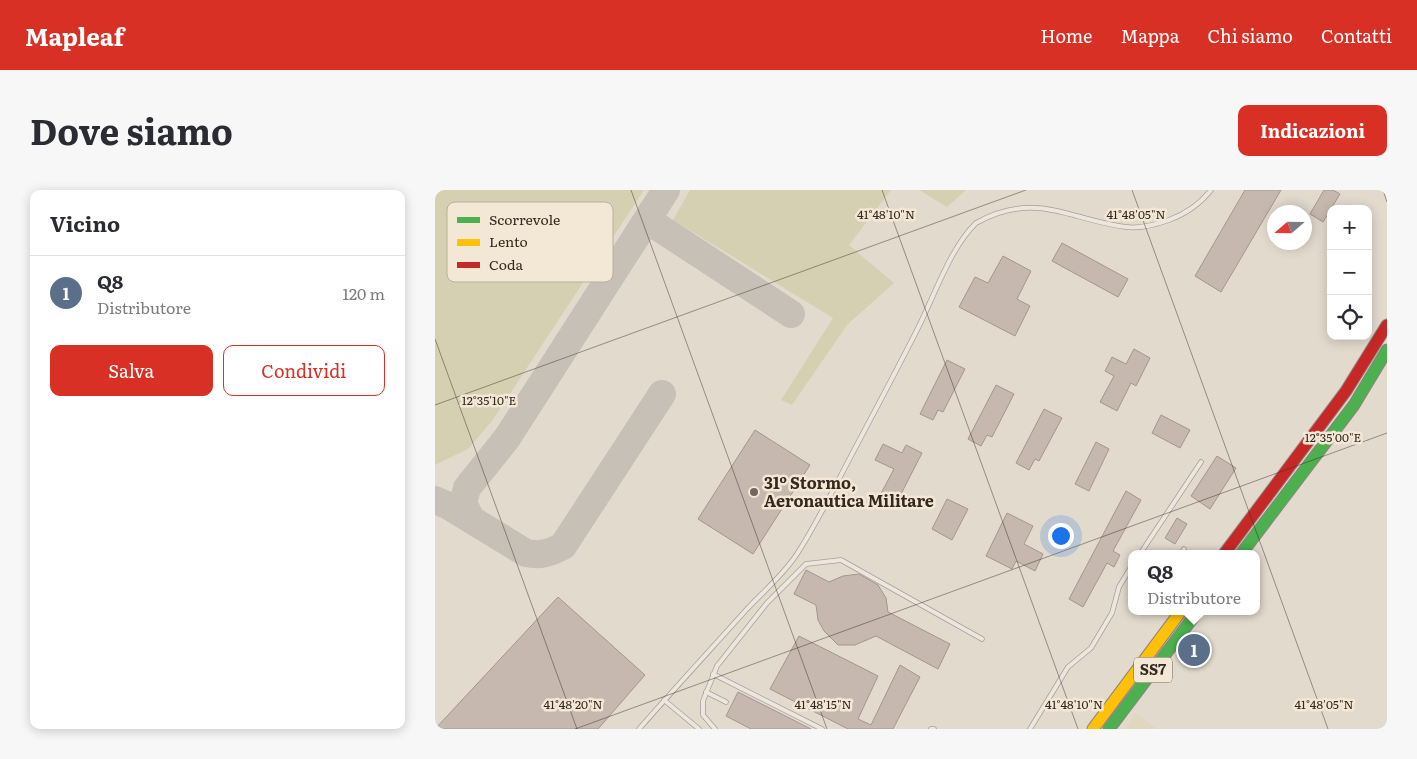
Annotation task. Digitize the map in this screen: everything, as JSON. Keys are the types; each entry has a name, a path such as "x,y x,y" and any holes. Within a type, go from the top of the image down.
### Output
{"main road":[{"path":"1227,550 1346,391 1387,325"},
{"path":"1244,550 1354,405 1387,350"},
{"name":"SS7","path":"1093,729 1178,615"},
{"name":"SS7","path":"1109,729 1195,615"},
{"path":"1086,729 1115,699"}],"lane":[{"path":"1079,210 1113,225 1145,228 1190,210 1211,190"},
{"path":"639,729 796,555 898,367 957,249 975,225 1004,205"},
{"path":"1145,550 1201,462"},
{"path":"715,729 703,715 703,701 717,666 767,603 806,564 841,560 982,639"},
{"path":"1030,729 1068,667 1091,648 1112,613 1119,586 1128,572"},
{"path":"713,674 822,729"},
{"path":"706,692 726,702"},
{"path":"664,700 699,729"}],"shaded area":[{"path":"435,190 644,190 613,237 613,202 447,202 447,282 583,282 492,421 468,449 435,465"},
{"path":"690,190 891,190 849,245 894,283 847,325 792,405 781,400 833,318 673,220"},
{"path":"919,190 966,190 947,207"},
{"path":"1135,713 1157,729 1125,729"}],"building":[{"path":"1245,190 1281,190 1272,205 1267,205 1267,214 1221,292 1195,276"},
{"path":"1324,190 1333,190 1340,194 1333,205 1327,205 1327,215 1323,222 1312,215 1312,211"},
{"path":"1062,243 1128,279 1118,297 1052,261"},
{"path":"1003,256 1031,271 1017,299 1030,306 1015,336 959,307 975,277 988,283"},
{"path":"1134,349 1150,358 1136,386 1131,383 1117,411 1100,402 1114,376 1105,371 1112,357 1126,364"},
{"path":"947,360 965,369 943,412 938,410 933,420 920,414"},
{"path":"996,385 1014,394 992,437 987,435 981,446 968,439"},
{"path":"1044,409 1062,418 1039,461 1035,459 1029,470 1016,463"},
{"path":"1161,415 1190,430 1180,448 1152,433"},
{"name":"31º Stormo, Aeronautica Militare","path":"755,430 810,465 753,554 698,519"},
{"path":"1096,442 1109,449 1089,491 1075,484"},
{"path":"883,444 902,453 906,445 922,453 900,496 896,494 891,504 879,497 894,469 875,460"},
{"path":"1217,456 1236,468 1210,509 1191,496"},
{"path":"1126,491 1141,500 1113,551 1120,555 1114,567 1107,563 1083,607 1069,599"},
{"path":"947,499 968,509 952,540 932,529"},
{"path":"1007,513 1033,526 1024,544 1043,554 1035,571 1016,561 1012,569 986,556"},
{"path":"1177,518 1187,524 1175,544 1165,538"},
{"path":"806,570 829,582 843,576 859,574 878,585 886,598 888,612 950,644 938,669 876,636 855,645 838,645 824,631 818,620 816,605 794,594"},
{"path":"558,597 645,675 598,729 435,729"},
{"path":"799,636 878,676 858,719 871,725 900,665 920,677 893,729 848,729 770,689"},
{"path":"738,692 811,729 751,729 726,716"}],"taxiway":[{"path":"613,273 666,190"},
{"path":"651,213 652,223 791,314"},
{"path":"471,519 463,503 467,488 507,438 607,282"},
{"path":"435,500 449,506 526,553 540,554 563,546 662,394"}],"traffic: fast":[{"path":"1244,550 1354,405 1387,350"},
{"path":"1109,729 1195,615"}],"traffic: slow":[{"path":"1093,729 1178,615"}],"traffic: jam":[{"path":"1227,550 1346,391 1387,325"}],"place":[{"name":"31º Stormo, Aeronautica Militare","path":"754,492"},
{"name":"Q8","path":"1194,650"}]}
